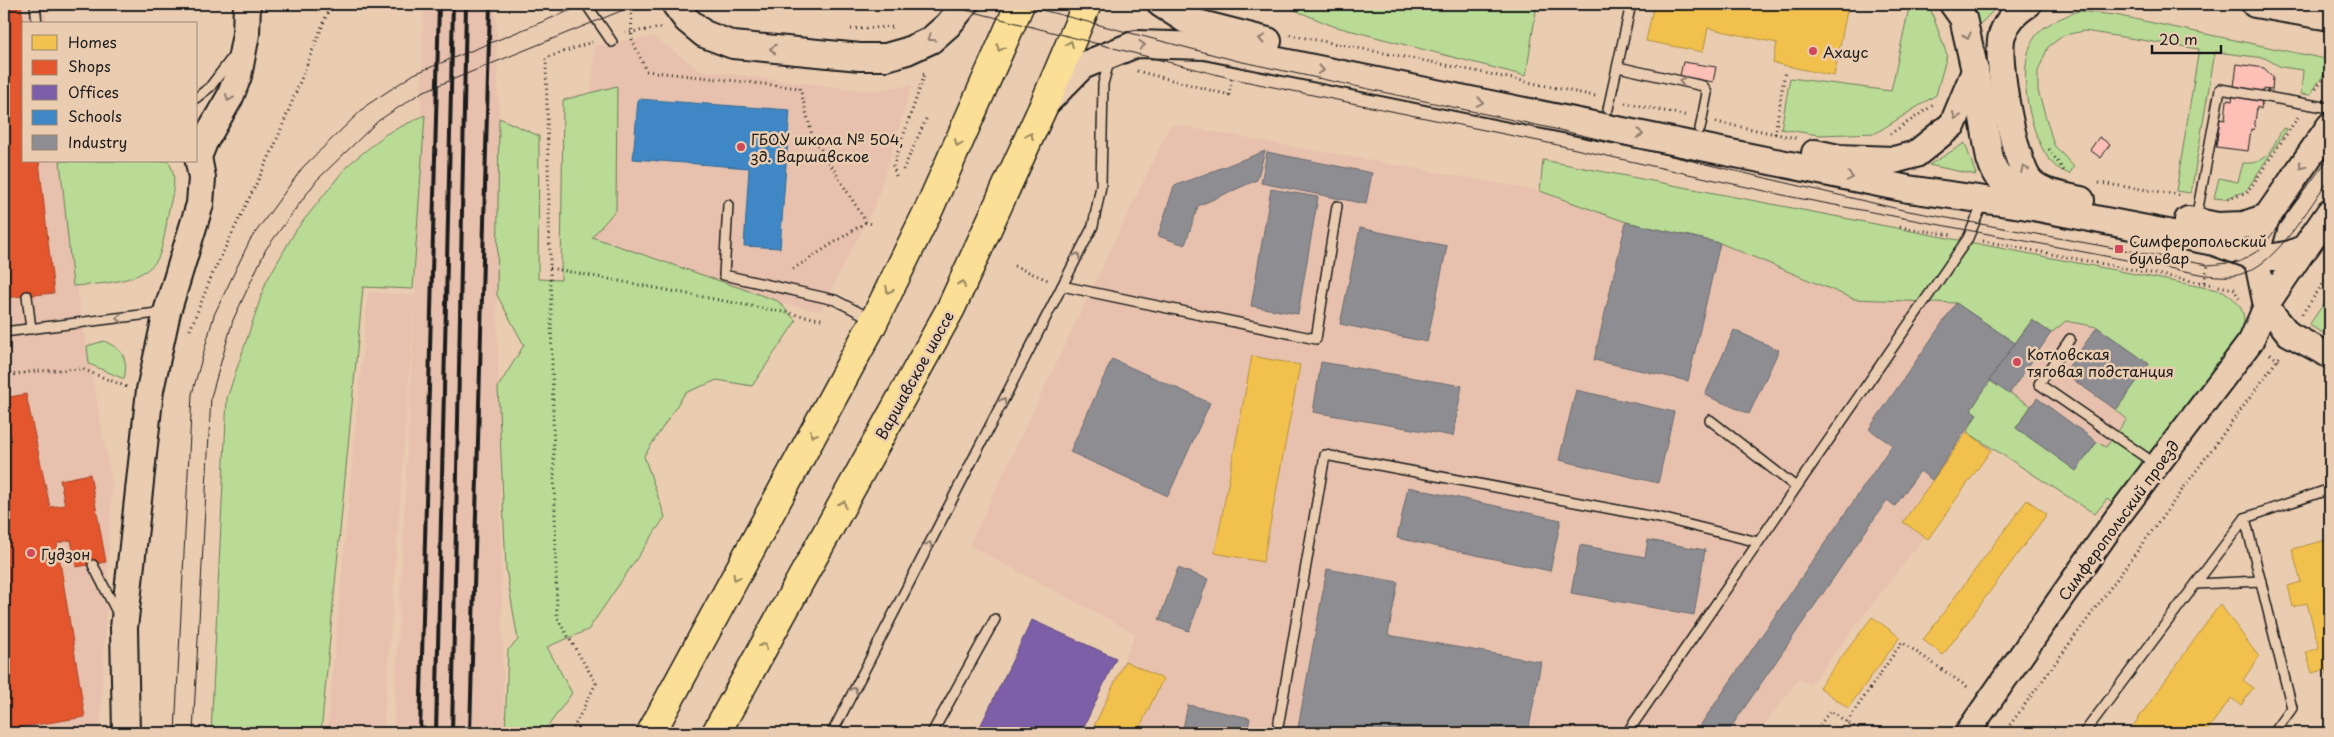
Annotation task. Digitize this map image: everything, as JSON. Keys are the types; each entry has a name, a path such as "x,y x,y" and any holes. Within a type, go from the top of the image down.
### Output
{"main road":[{"path":"198,152 230,97 238,76 246,34 247,4"},
{"path":"675,4 687,20 704,34 733,45 860,57 886,57 907,51 931,40 948,25 965,4"},
{"path":"651,733 875,320 929,209 1020,4"},
{"name":"Варшавское шоссе","path":"716,733 951,308 1044,105 1087,4"},
{"path":"1160,4 1240,35 1609,104 1701,124 1838,158 1894,160 1916,154 1953,124 1975,71"},
{"path":"1954,4 1963,18 1993,166 1996,174 2028,206"},
{"path":"2028,4 2012,15 2002,35 2000,61 2013,136 2021,166 2031,183 2054,194 2217,226 2244,225 2267,217 2330,126"},
{"path":"2256,4 2330,17"},
{"path":"1044,105 1082,66 1136,44 1205,46 1908,189 2028,206 2214,242 2256,257 2275,257 2292,254 2305,248"},
{"path":"126,733 124,628 150,390 167,312 200,204 202,178 198,159"},
{"name":"Симферопольский проезд","path":"2305,248 2330,212"}],"street":[{"path":"2267,217 2256,257 2266,306 2290,334 2330,356"},
{"name":"Симферопольский проезд","path":"1967,733 2116,519 2251,341 2266,306 2305,248"},
{"path":"726,733 740,688"}],"lane":[{"path":"35,4 37,22"},
{"path":"586,4 611,39"},
{"path":"1609,104 1631,4"},
{"path":"1184,12 1193,34 1205,46"},
{"path":"198,97 210,88 224,70 246,34"},
{"path":"832,733 1093,226 1101,186 1103,84 1112,54"},
{"path":"1618,66 1703,86 1707,92 1701,124"},
{"path":"2196,222 2220,89 2330,108"},
{"path":"1627,733 1968,238 1985,200"},
{"path":"728,205 724,275 835,300 875,320"},
{"path":"1062,286 1316,339 1337,206"},
{"path":"27,296 31,329"},
{"path":"4,332 167,312"},
{"path":"2070,339 2039,384 2157,465"},
{"path":"1710,420 1796,487"},
{"path":"1277,733 1325,455 1665,519 1758,542"},
{"path":"2084,733 2245,518 2330,489"},
{"path":"2245,518 2292,708 2274,733"},
{"path":"93,564 124,628"},
{"path":"2196,584 2261,581"},
{"path":"932,733 995,619"}],"path":[{"path":"631,4 632,39 646,71 800,88 812,135 866,222 872,224"},
{"path":"844,29 863,30 901,26"},
{"path":"1284,34 1436,63 1701,124 1798,138"},
{"path":"571,733 596,683 557,618 546,58 611,39"},
{"path":"1134,70 1229,94"},
{"path":"1775,134 1785,71"},
{"path":"896,176 893,166 925,73"},
{"path":"1884,138 1940,100"},
{"path":"903,170 927,117"},
{"path":"793,269 866,222"},
{"path":"1900,227 2204,281 2234,289 2240,300"},
{"path":"1014,266 1062,286"},
{"path":"550,268 825,320"},
{"path":"2004,733 2280,361"},
{"path":"1847,722 1902,642 1976,693"},
{"path":"1814,733 1830,711 1864,733"}],"shaded area":[{"path":"4,4 45,4 47,22 22,22 22,162 63,162 78,295 112,485 100,733 4,733"},
{"path":"424,4 496,4 499,118 497,295 504,733 393,733 415,299 383,733 327,733 368,292 415,295"},
{"name":"ГБОУ школа № 504, зд. Варшавское","path":"653,36 699,70 871,91 912,85 876,203 820,311 584,265 594,46"},
{"path":"1171,124 2212,309 2077,484 2004,434 1810,685 1799,679 1758,733 1089,733 1136,634 969,545"}],"green space":[{"path":"1280,4 1537,4 1526,76 1333,26"},
{"path":"1904,4 1929,5 1947,55 1936,95 1876,133 1819,135 1781,129 1790,78 1891,91 1909,8"},
{"path":"1972,4 2000,4 1979,25"},
{"path":"2078,11 2115,15 2330,60 2330,65 2310,95 2301,94 2303,70 2281,67 2265,58 2215,52 2191,193 2176,191 2199,49 2084,31 2064,35 2048,47 2038,71 2038,91 2054,145 2074,167 2069,174 2053,164 2038,138 2028,104 2026,69 2028,53 2037,34 2053,22"},
{"path":"617,86 616,210 592,237 778,301 796,321 752,386 717,380 685,393 644,456 665,517 588,630 547,647 572,693 543,733 505,733 508,650 518,640 506,569 498,387 524,345 497,295 499,118 539,136 538,279 561,280 563,100"},
{"path":"425,115 413,289 363,287 321,733 211,733 227,398 266,282 296,230 347,166 386,134"},
{"path":"2283,128 2287,129 2246,191 2224,199 2214,198 2219,178 2238,182 2243,163 2252,163 2264,158"},
{"path":"1965,143 1976,175 1929,165"},
{"path":"1543,160 2223,291 2237,303 2243,315 2244,329 2241,346 2119,508 2107,499 2095,514 1967,432 1977,414 1971,410 1989,380 2031,406 2016,428 2076,470 2097,442 2106,447 2127,419 2116,410 2149,364 2097,327 2066,321 2051,333 2032,320 2015,343 1956,303 1854,299 1720,243 1626,222 1540,191"},
{"path":"60,162 168,162 173,173 174,185 160,252 152,266 143,273 120,281 73,286"},
{"path":"2330,295 2330,337 2309,325"},
{"path":"104,341 115,347 123,355 126,365 124,379 89,364 87,346"}],"building: Homes":[{"path":"1654,4 1810,4 1847,11 1834,76 1773,63 1777,43 1708,28 1703,52 1646,41"},
{"path":"1252,356 1300,365 1263,562 1215,553"},
{"path":"1967,432 1991,450 1928,539 1903,522"},
{"path":"2027,500 2047,514 1943,655 1923,640"},
{"path":"2330,539 2330,685 2326,669 2312,673 2306,652 2319,648 2307,603 2293,607 2288,586 2301,582 2292,549"},
{"path":"2220,604 2259,657 2243,680 2253,688 2241,705 2231,698 2205,733 2128,733"},
{"path":"1872,617 1900,637 1848,708 1819,687"},
{"path":"1125,661 1163,679 1137,733 1091,733"},
{"path":"2330,715 2330,733 2326,716"}],"building: Shops":[{"path":"4,4 21,4 23,22 22,162 39,162 54,293 4,298"},
{"name":"Гудзон","path":"26,394 50,507 65,505 60,480 90,474 106,562 76,567 71,540 57,543 85,717 4,730 4,398"}],"building: Offices":[{"path":"1032,620 1116,658 1081,733 977,733"}],"building: Schools":[{"path":"638,99 790,110 780,248 744,246 749,168 633,159"}],"building: Industry":[{"path":"1265,151 1257,180 1198,206 1185,245 1158,236 1174,186"},
{"path":"1267,152 1372,173 1366,204 1261,183"},
{"path":"1271,189 1318,197 1298,314 1251,306"},
{"path":"1626,222 1720,243 1688,381 1594,360"},
{"path":"1360,228 1447,246 1427,342 1340,324"},
{"path":"1956,303 2015,343 1971,410 1977,414 1932,480 1920,471 1895,506 1887,500 1727,733 1695,733 1892,445 1869,429"},
{"name":"Котловская тяговая подстанция","path":"2032,320 2051,333 2009,394 1989,380"},
{"path":"2097,327 2149,364 2116,410 2064,373"},
{"path":"1734,330 1779,350 1749,414 1705,395"},
{"path":"1112,359 1210,403 1168,496 1070,452"},
{"path":"1321,362 1462,386 1453,436 1313,412"},
{"path":"1576,390 1674,412 1658,483 1559,460"},
{"path":"2037,398 2097,442 2076,471 2016,428"},
{"path":"1408,487 1561,520 1550,571 1397,538"},
{"path":"1648,540 1705,550 1694,615 1571,593 1580,545 1645,557"},
{"path":"1178,568 1208,579 1189,631 1159,620"},
{"path":"1327,569 1398,582 1388,635 1541,662 1528,733 1297,733"},
{"path":"1188,705 1250,718 1247,733 1182,733"}],"building: Other":[{"path":"1683,62 1716,67 1713,82 1680,76"},
{"path":"2237,64 2264,68 2273,77 2272,90 2263,89 2261,109 2257,107 2254,130 2251,129 2248,151 2216,147 2220,119 2225,120 2227,100 2232,101"},
{"path":"2099,137 2110,144 2101,158 2090,150"}],"tram line":[{"path":"175,733 192,394 214,315 250,240 303,167 367,105 414,74 586,4"},
{"path":"193,733 211,397 233,320 266,249 317,180 378,121 422,92 638,4"},
{"path":"943,4 1234,79 1553,144 1792,197 2206,275 2235,276 2257,267 2281,246 2330,178"},
{"path":"1019,4 1238,61 1555,129 1903,210 2208,265 2239,262 2261,249 2330,156"}],"railway":[{"path":"420,733 439,4"},
{"path":"436,733 453,4"},
{"path":"452,733 466,4"},
{"path":"470,733 490,4"}],"place":[{"name":"Ахаус","path":"1813,51"},
{"name":"ГБОУ школа № 504, зд. Варшавское","path":"741,147"},
{"name":"Симферопольский бульвар","path":"2119,249"},
{"name":"Котловская тяговая подстанция","path":"2017,362"},
{"name":"Гудзон","path":"31,553"}]}
